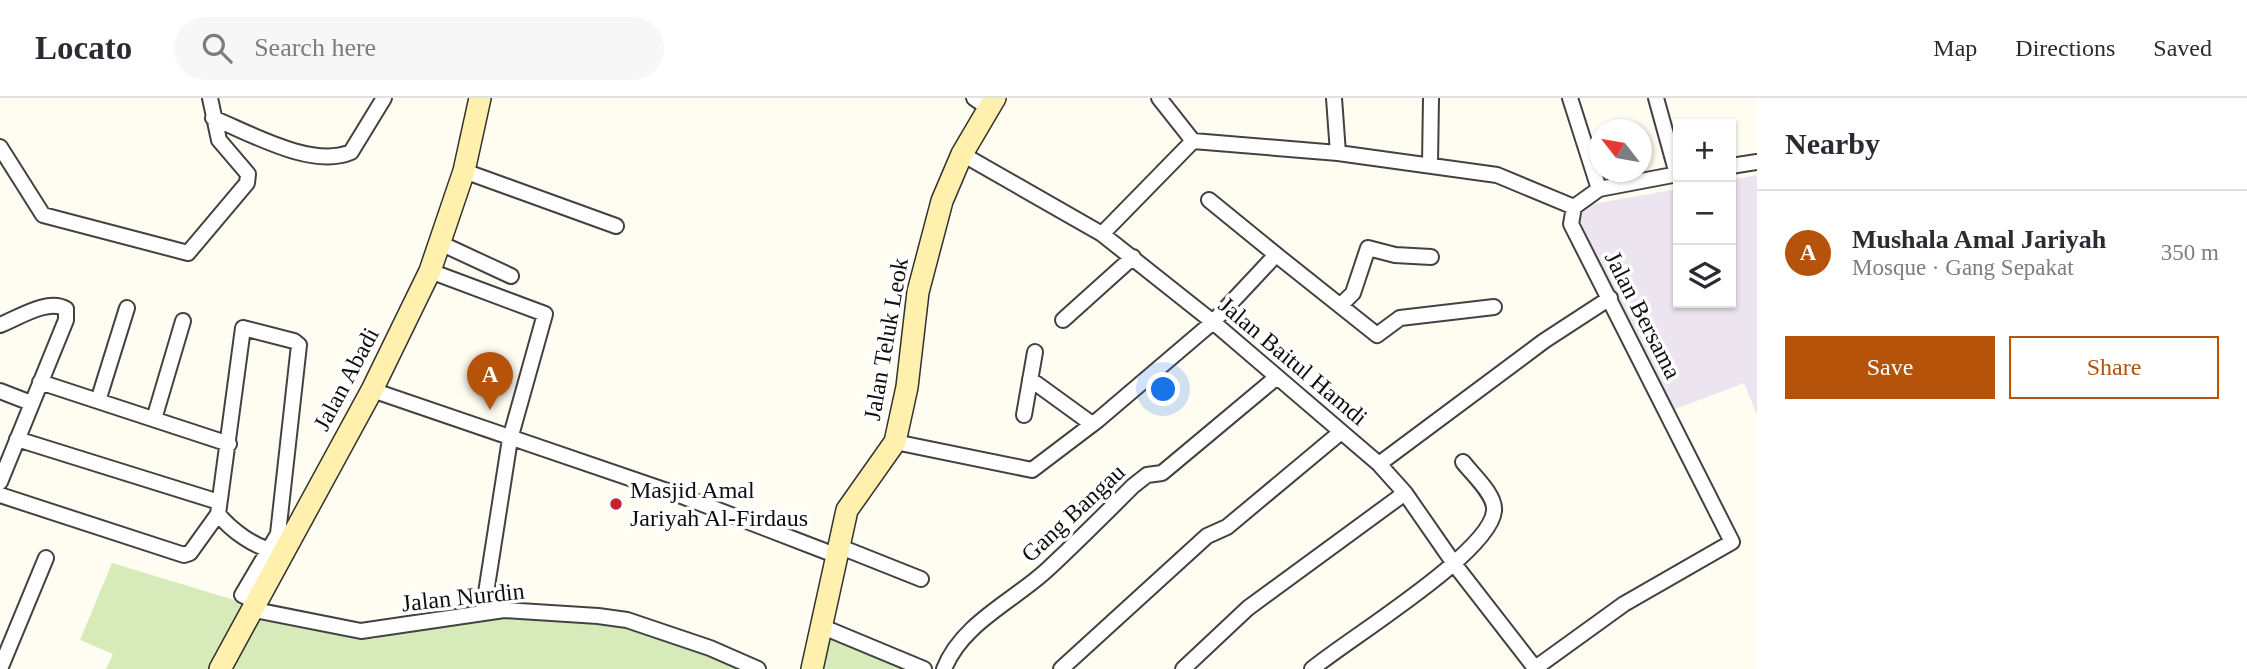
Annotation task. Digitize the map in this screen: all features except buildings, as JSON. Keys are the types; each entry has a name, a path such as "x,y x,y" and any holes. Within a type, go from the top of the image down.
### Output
{"street":[{"path":"0,147 43,215 188,253 247,183 248,174 219,141 210,98"},
{"path":"213,118 288,148 342,156 351,152 384,98"},
{"name":"Jalan Abadi","path":"219,669 249,602 276,551 372,390 430,271 464,171 480,98"},
{"path":"1159,98 1193,141 1338,153 1497,175 1574,207 1599,189 1673,175"},
{"path":"1334,98 1338,153"},
{"path":"1430,164 1432,98"},
{"path":"1570,98 1599,189"},
{"path":"1656,98 1673,157"},
{"name":"Jalan Teluk Leok","path":"812,669 823,627 836,551 854,497 895,442 902,414 918,292 929,246 942,201 985,101"},
{"path":"1102,234 1193,141"},
{"name":"Jalan Baitul Hamdi","path":"962,154 1102,234 1133,257 1379,464 1405,493 1455,565 1534,669"},
{"path":"1736,165 1757,162"},
{"path":"464,171 616,226"},
{"path":"1209,200 1342,304 1377,335 1400,318 1494,307"},
{"name":"Jalan Bersama","path":"1534,669 1625,604 1732,541 1611,298 1571,224 1574,207"},
{"path":"440,243 511,276"},
{"path":"1342,304 1353,293 1368,248 1395,255 1431,257"},
{"path":"1063,320 1133,257"},
{"path":"895,442 1029,471 1092,424 1213,322 1273,258 1279,257"},
{"path":"430,271 545,314 510,439 483,612"},
{"path":"1379,464 1544,341 1611,298"},
{"path":"0,325 45,307 60,306 66,309 66,320 17,439 5,455 0,482"},
{"path":"98,401 127,308"},
{"path":"154,419 183,321"},
{"path":"0,495 184,555 194,550 219,508 243,328 294,341 299,345 276,551 231,528 219,508 17,439"},
{"path":"1024,415 1035,352"},
{"name":"Gang Bangau","path":"944,669 948,659 973,628 1046,571 1133,486 1147,475 1162,474 1277,376"},
{"path":"1030,379 1092,424"},
{"path":"40,382 229,444"},
{"path":"372,390 921,579"},
{"path":"0,391 31,403"},
{"path":"1061,669 1207,536 1227,527 1341,432"},
{"path":"1312,669 1455,565 1494,513 1493,502 1463,462"},
{"path":"1182,669 1248,608 1405,493"},
{"path":"1,669 46,558"},
{"name":"Jalan Nurdin","path":"249,602 361,631 483,612 528,610 627,620 710,648 758,669"},
{"path":"823,627 924,669"}],"shaded area":[{"path":"1757,175 1757,415 1744,383 1662,414 1568,223 1587,205 1673,190 1673,308 1736,308 1736,179"}],"green space":[{"path":"112,563 244,603 209,669 106,669 113,654 80,640"},
{"path":"509,615 633,629 741,669 225,669 258,616 373,639 470,619"},
{"path":"827,637 863,648 911,669 821,669"}],"place":[{"name":"Mushala Amal Jariyah","path":"490,410"},
{"name":"Masjid Amal Jariyah Al-Firdaus","path":"616,504"}]}
